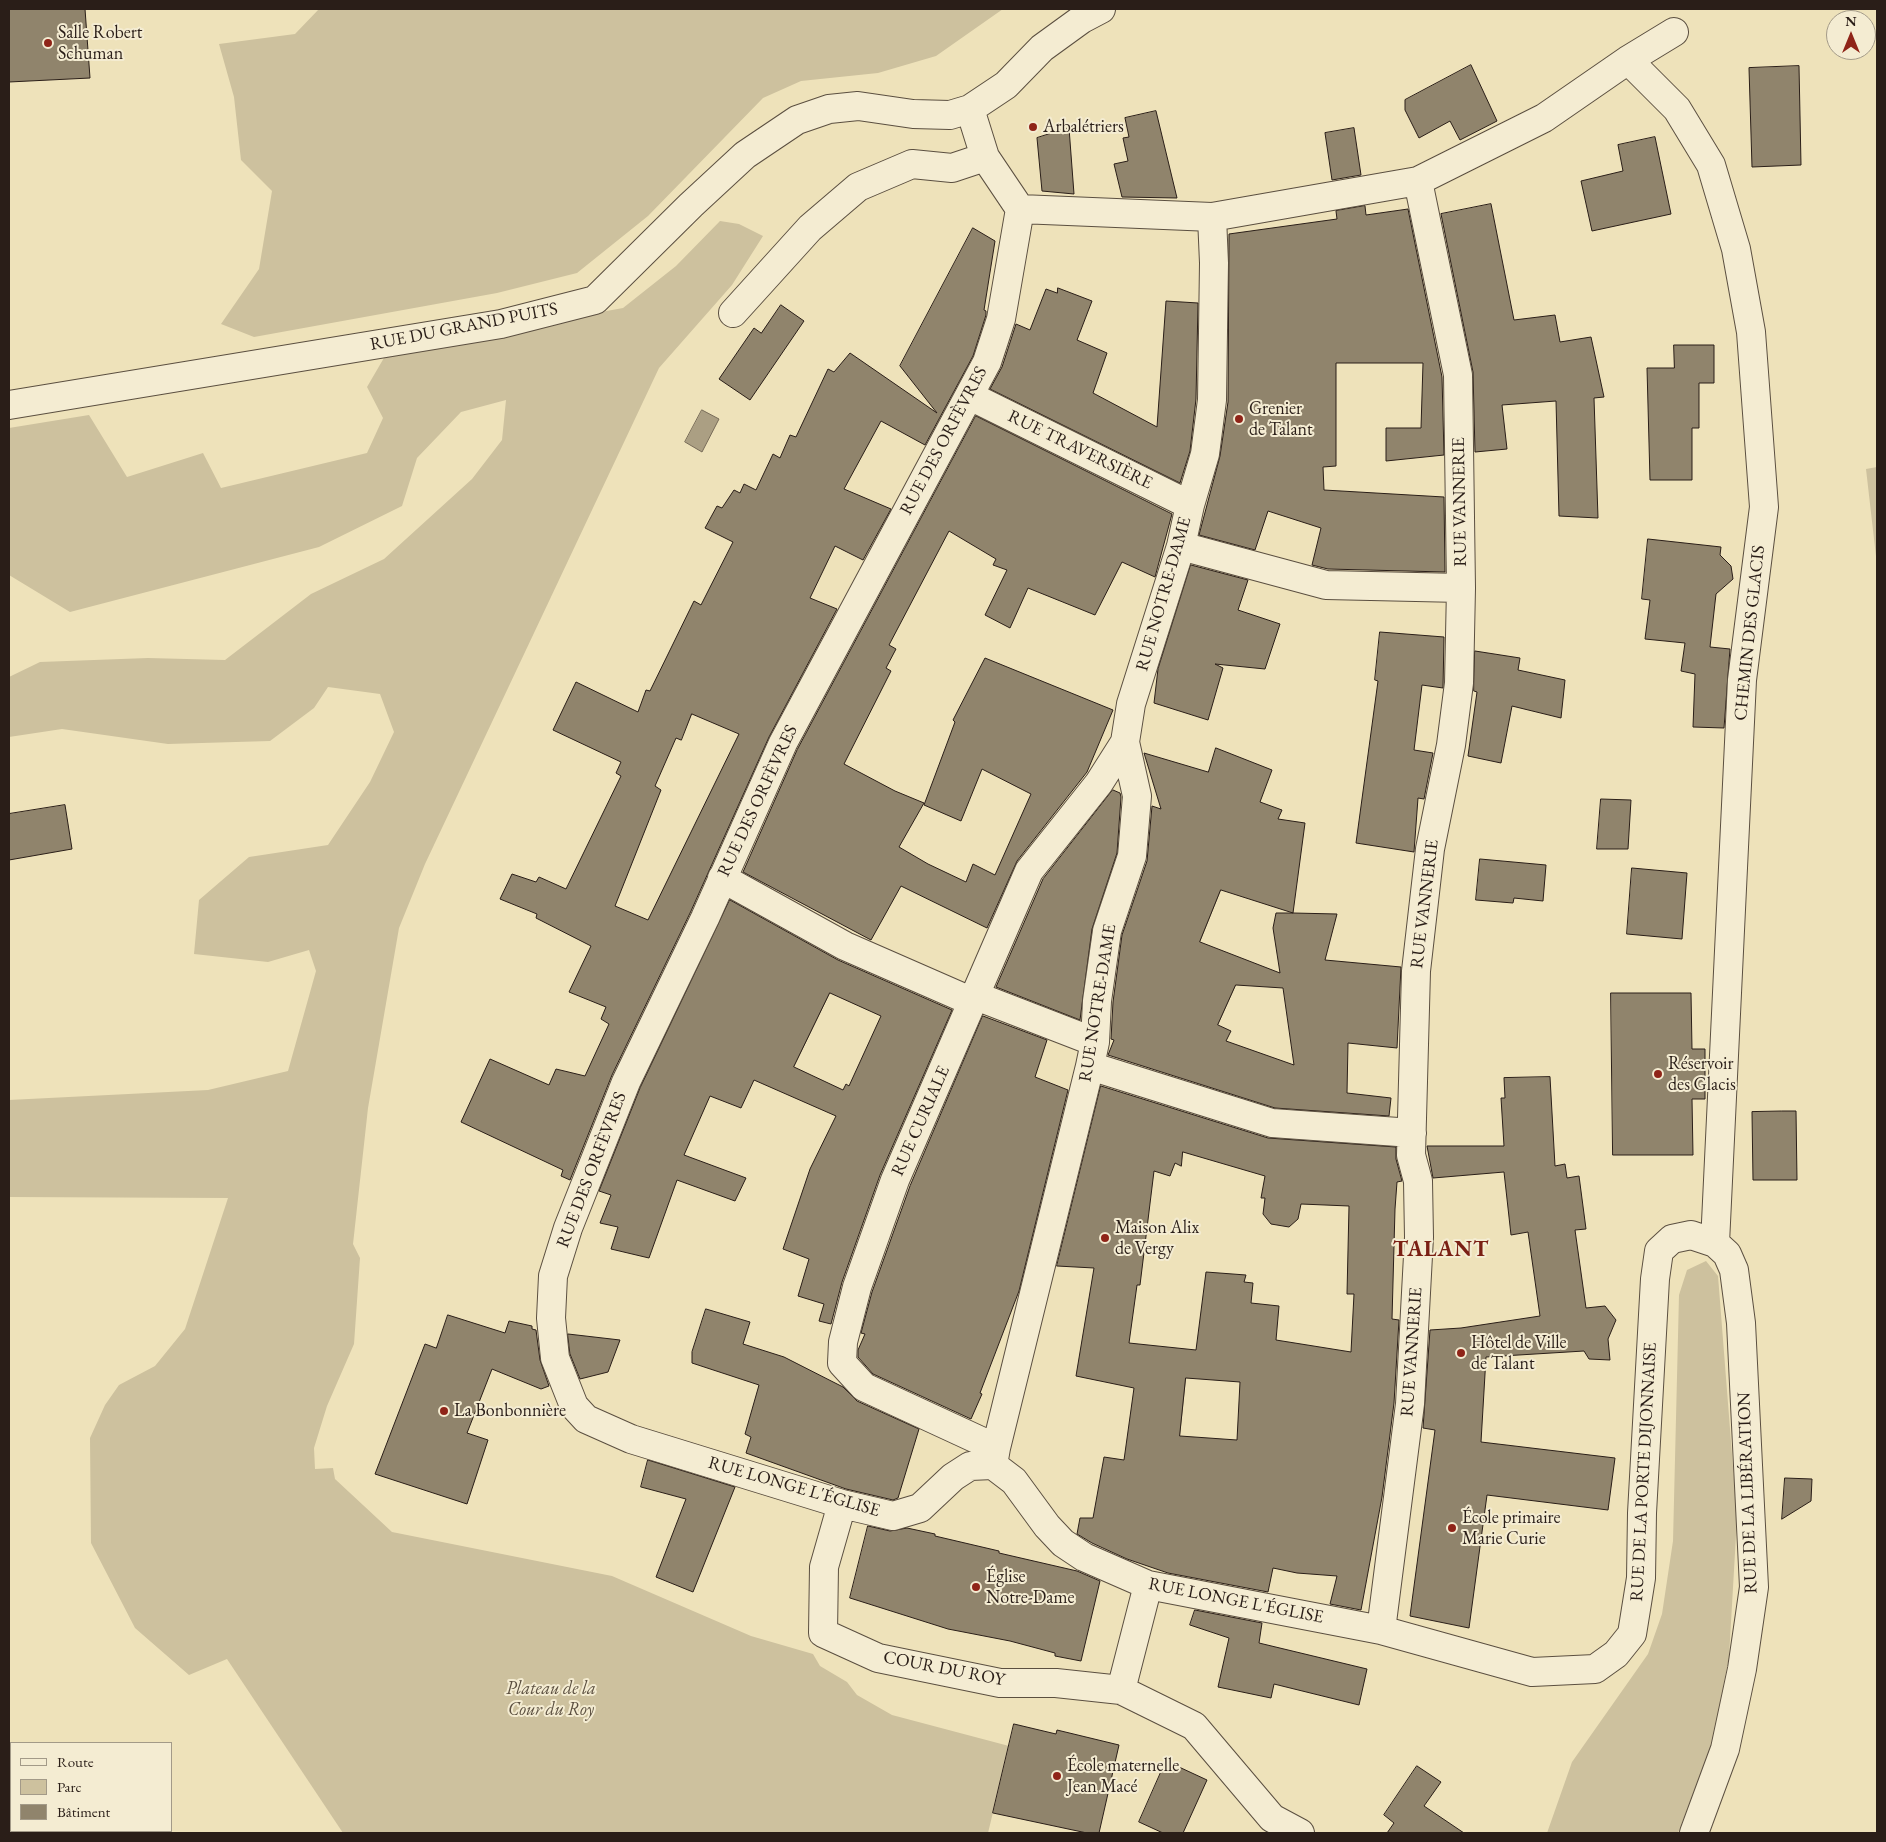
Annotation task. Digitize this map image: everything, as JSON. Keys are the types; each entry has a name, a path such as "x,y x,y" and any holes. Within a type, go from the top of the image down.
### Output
{"street":[{"name":"RUE DU GRAND PUITS","path":"9,404 501,324 595,300 690,205 745,154 797,120 829,109 858,106 912,114 950,115 970,109 1006,85 1042,48 1082,18 1101,9"},
{"path":"970,109 985,157 1020,209 1212,217 1418,181 1544,118 1628,60 1674,32"},
{"name":"CHEMIN DES GLACIS","path":"1628,60 1677,109 1711,165 1736,249 1752,341 1764,507 1742,680 1715,1242"},
{"path":"733,314 810,228 858,187 912,164 952,168 985,157"},
{"name":"RUE VANNERIE","path":"1381,1630 1410,1404 1419,1236 1418,1181 1411,1155 1416,970 1430,849 1451,745 1459,683 1461,588 1458,375 1418,181"},
{"name":"RUE DES ORFÈVRES","path":"574,1406 555,1358 550,1318 553,1276 568,1228 626,1082 783,743 877,564 987,362 1000,319 1020,209"},
{"name":"RUE NOTRE-DAME","path":"995,1456 1093,1054 1097,1001 1107,931 1132,856 1137,796 1124,742 1131,704 1181,546 1190,505 1205,454 1212,400 1214,263 1212,217"},
{"name":"RUE TRAVERSIÈRE","path":"970,396 1190,505"},
{"path":"1181,546 1326,586 1461,588"},
{"name":"RUE CURIALE","path":"995,1456 864,1387 842,1363 843,1342 857,1287 892,1189 1030,871 1099,783 1124,742"},
{"path":"722,878 845,946 974,999 1093,1054 1272,1124 1412,1133"},
{"name":"RUE DE LA PORTE DIJONNAISE","path":"1381,1630 1532,1672 1595,1668 1616,1654 1632,1634 1641,1578 1642,1513 1654,1298 1659,1251 1672,1239 1692,1235 1715,1242"},
{"name":"RUE DE LA LIBÉRATION","path":"1694,1833 1725,1749 1742,1669 1754,1587 1741,1323 1734,1270 1727,1254 1715,1242"},
{"name":"RUE LONGE L'ÉGLISE","path":"574,1406 586,1420 631,1439 842,1504 893,1516 920,1508 953,1477 970,1466 995,1456 1063,1544 1084,1557 1148,1585 1381,1630"},
{"name":"COUR DU ROY","path":"842,1504 824,1567 823,1633 878,1658 1000,1683 1056,1683 1121,1690"},
{"path":"1148,1585 1121,1690 1194,1726 1272,1818 1300,1833"}],"green space":[{"path":"319,9 1003,9 936,56 878,73 801,81 763,98 648,216 577,273 497,293 254,337 221,324 259,269 272,191 241,160 234,97 219,44 295,34"},
{"name":"Plateau de la Cour du Roy","path":"720,221 739,224 763,236 732,285 659,368 425,864 399,928 368,1108 353,1244 360,1258 354,1344 327,1406 314,1448 315,1469 333,1468 335,1479 392,1532 612,1576 751,1636 813,1654 820,1666 847,1682 857,1695 892,1715 1009,1746 988,1833 343,1833 227,1659 189,1675 135,1628 91,1543 90,1438 105,1405 119,1385 155,1366 185,1329 228,1198 9,1197 9,1100 208,1090 288,1071 316,971 309,950 268,962 194,954 199,900 249,857 328,845 370,782 394,732 380,694 328,687 314,708 270,741 168,744 62,729 9,737 9,677 40,662 148,658 225,660 311,594 384,559 472,479 502,440 506,400 461,412 417,458 402,506 319,547 70,612 9,575 9,428 89,415 127,477 203,453 221,488 367,453 383,418 367,387 388,351 623,308 676,266"},
{"path":"1877,467 1877,565 1866,469"},
{"path":"1706,1261 1718,1276 1737,1518 1729,1657 1712,1744 1678,1833 1547,1833 1572,1762 1648,1654 1662,1614 1673,1541 1679,1295 1687,1270"}],"shaded area":[{"path":"702,410 719,419 702,452 685,442"}],"building":[{"name":"Salle Robert Schuman","path":"9,9 85,9 90,78 9,82"},
{"path":"1471,65 1497,121 1460,140 1450,121 1419,138 1405,110 1405,100"},
{"path":"1799,66 1801,165 1752,167 1749,68"},
{"path":"1156,111 1177,198 1122,197 1114,164 1128,161 1123,138 1129,137 1125,118"},
{"path":"1069,128 1074,194 1042,191 1037,138"},
{"path":"1354,128 1361,175 1332,180 1325,133"},
{"path":"1655,137 1671,214 1592,231 1581,181 1623,171 1618,145"},
{"path":"1491,204 1514,320 1555,315 1560,342 1591,337 1604,397 1594,398 1598,518 1559,516 1556,401 1502,405 1507,449 1475,452 1473,372 1441,214"},
{"path":"1365,206 1366,215 1408,209 1442,377 1444,455 1386,461 1386,428 1421,428 1423,363 1336,363 1336,466 1323,467 1324,490 1444,497 1445,572 1328,569 1312,565 1321,528 1268,511 1255,550 1199,535 1220,456 1228,402 1229,234 1337,219 1336,211"},
{"path":"973,228 995,241 984,310 986,315 973,356 925,445 881,421 844,489 891,509 863,560 835,546 810,598 837,609 769,737 691,911 612,1075 570,1180 561,1176 563,1170 461,1122 490,1059 549,1085 556,1069 585,1076 609,1024 601,1019 606,1007 569,992 591,946 536,918 537,914 500,899 512,874 536,882 539,877 566,889 621,776 616,773 621,762 553,730 576,682 638,712 646,690 650,691 694,601 701,605 733,542 705,528 717,506 722,508 734,490 740,493 744,484 756,490 773,454 780,458 790,435 796,437 828,369 834,372 850,353 937,413 900,366","holes":["692,714 739,734 648,920 615,906 661,790 655,786 676,738 681,740"]},
{"path":"1058,288 1092,301 1077,340 1107,353 1093,393 1157,427 1166,301 1198,303 1196,399 1190,451 1180,483 990,389 1002,367 1016,324 1030,330 1046,289 1057,293"},
{"path":"781,305 804,321 750,400 719,379 754,328 761,333"},
{"path":"1674,345 1714,345 1714,383 1699,383 1699,428 1692,428 1692,480 1650,480 1647,368 1674,368"},
{"path":"976,416 1172,514 1155,577 1122,562 1095,615 1028,588 1010,628 985,615 1007,570 993,565 996,559 949,531 889,645 896,649 886,668 891,671 844,764 895,791 924,803 899,847 928,864 966,882 973,864 995,875 1031,794 982,769 961,821 924,805 955,722 953,720 985,658 1113,710 1087,772 1017,861 987,928 901,886 871,940 743,872 797,750"},
{"path":"1648,539 1721,547 1720,555 1731,566 1733,579 1716,594 1710,647 1730,649 1724,728 1693,727 1695,674 1681,671 1685,643 1645,639 1650,600 1642,599"},
{"path":"1191,565 1248,580 1238,610 1280,624 1265,669 1215,664 1223,668 1208,720 1154,703 1158,669"},
{"path":"1380,632 1444,637 1443,688 1422,685 1414,750 1433,753 1424,799 1418,798 1414,852 1356,843 1378,681 1375,680"},
{"path":"1475,651 1520,658 1518,670 1565,680 1561,718 1512,706 1501,763 1468,756 1477,692 1474,691"},
{"path":"1216,748 1272,770 1260,802 1282,810 1278,819 1305,823 1293,913 1337,914 1325,960 1401,967 1397,1048 1348,1043 1347,1093 1391,1098 1389,1116 1275,1108 1108,1055 1114,1040 1111,1039 1113,1002 1122,935 1147,861 1152,806 1161,809 1144,753 1208,772","holes":["1221,890 1293,913 1276,913 1273,928 1280,973 1200,942","1236,985 1283,988 1294,1065 1226,1041 1231,1031 1218,1025"]},
{"path":"1113,790 1120,793 1121,797 1117,853 1092,929 1080,1020 996,987 1043,879"},
{"path":"1601,799 1631,800 1628,849 1597,849"},
{"path":"65,805 72,849 9,860 9,814"},
{"path":"1480,859 1546,865 1543,901 1514,898 1513,903 1476,900"},
{"path":"1632,868 1687,873 1682,939 1627,934"},
{"path":"730,900 838,960 952,1010 880,1175 842,1282 831,1324 819,1321 824,1304 798,1296 809,1259 783,1249 810,1169 836,1116 754,1080 741,1108 710,1096 684,1155 746,1178 735,1201 677,1180 649,1258 611,1249 618,1227 600,1223 611,1195 599,1191 640,1088","holes":["830,993 881,1016 849,1086 846,1084 843,1090 794,1067"]},
{"name":"Réservoir des Glacis","path":"1611,993 1691,993 1692,1049 1705,1049 1705,1099 1692,1099 1693,1155 1613,1155"},
{"path":"983,1016 1047,1040 1035,1077 1068,1090 1019,1291 980,1393 982,1394 971,1419 873,1374 858,1357 858,1350 865,1334 861,1333 872,1292 910,1186"},
{"path":"1550,1077 1555,1166 1565,1164 1567,1178 1579,1176 1586,1229 1575,1230 1586,1308 1605,1306 1616,1320 1608,1339 1610,1360 1589,1359 1584,1351 1486,1357 1481,1442 1615,1458 1608,1510 1487,1495 1469,1628 1410,1616 1435,1430 1423,1428 1430,1330 1461,1328 1540,1316 1528,1232 1511,1235 1504,1172 1433,1178 1427,1146 1504,1146 1501,1098 1505,1098 1504,1078"},
{"path":"1101,1086 1268,1138 1396,1147 1396,1159 1402,1181 1397,1182 1395,1209 1392,1319 1399,1320 1394,1403 1382,1497 1361,1610 1330,1604 1337,1576 1297,1573 1273,1568 1268,1592 1168,1573 1127,1559 1077,1534 1080,1518 1093,1518 1104,1457 1124,1460 1134,1388 1076,1376 1094,1268 1057,1266","holes":["1183,1152 1265,1176 1261,1198 1265,1198 1263,1214 1271,1224 1289,1227 1298,1219 1301,1204 1349,1206 1347,1294 1354,1294 1351,1352 1276,1340 1279,1306 1251,1303 1253,1283 1244,1282 1246,1275 1206,1272 1196,1350 1129,1343 1137,1285 1140,1285 1154,1171 1170,1176 1175,1163 1181,1166","1186,1378 1240,1382 1237,1440 1180,1436"]},
{"path":"1796,1111 1797,1180 1753,1180 1752,1112"},
{"path":"706,1309 750,1322 743,1344 784,1357 843,1387 857,1401 919,1429 898,1498 893,1500 846,1489 746,1453 751,1437 745,1434 759,1385 692,1363 692,1352"},
{"name":"La Bonbonnière","path":"448,1315 505,1333 509,1321 532,1326 532,1329 536,1330 540,1360 549,1386 541,1389 492,1369 467,1433 488,1440 467,1504 375,1474 425,1344 436,1348"},
{"path":"568,1334 620,1340 608,1372 580,1379 570,1354"},
{"path":"648,1460 735,1487 693,1592 656,1577 686,1499 641,1487"},
{"path":"1785,1478 1812,1479 1811,1501 1782,1519"},
{"name":"Église Notre-Dame","path":"868,1526 890,1531 907,1528 935,1534 935,1536 999,1551 999,1553 1077,1571 1100,1581 1081,1661 1055,1656 1055,1653 1010,1641 948,1629 850,1598"},
{"path":"1195,1610 1262,1623 1259,1643 1367,1669 1359,1705 1274,1684 1271,1698 1218,1687 1229,1638 1190,1625"},
{"path":"1014,1724 1056,1734 1057,1730 1119,1745 1099,1833 1087,1833 993,1813"},
{"path":"1166,1761 1207,1780 1183,1833 1163,1833 1139,1822"},
{"path":"1417,1766 1441,1782 1424,1806 1464,1833 1387,1833 1394,1823 1384,1815"}],"place":[{"name":"Salle Robert Schuman","path":"48,43"},
{"name":"Arbalétriers","path":"1033,127"},
{"name":"Grenier de Talant","path":"1239,419"},
{"name":"Réservoir des Glacis","path":"1658,1074"},
{"name":"Maison Alix de Vergy","path":"1105,1238"},
{"name":"Hôtel de Ville de Talant","path":"1461,1353"},
{"name":"La Bonbonnière","path":"444,1411"},
{"name":"École primaire Marie Curie","path":"1452,1528"},
{"name":"Église Notre-Dame","path":"976,1587"},
{"name":"École maternelle Jean Macé","path":"1057,1776"}],"district":[{"name":"TALANT","path":"1441,1250"}]}
